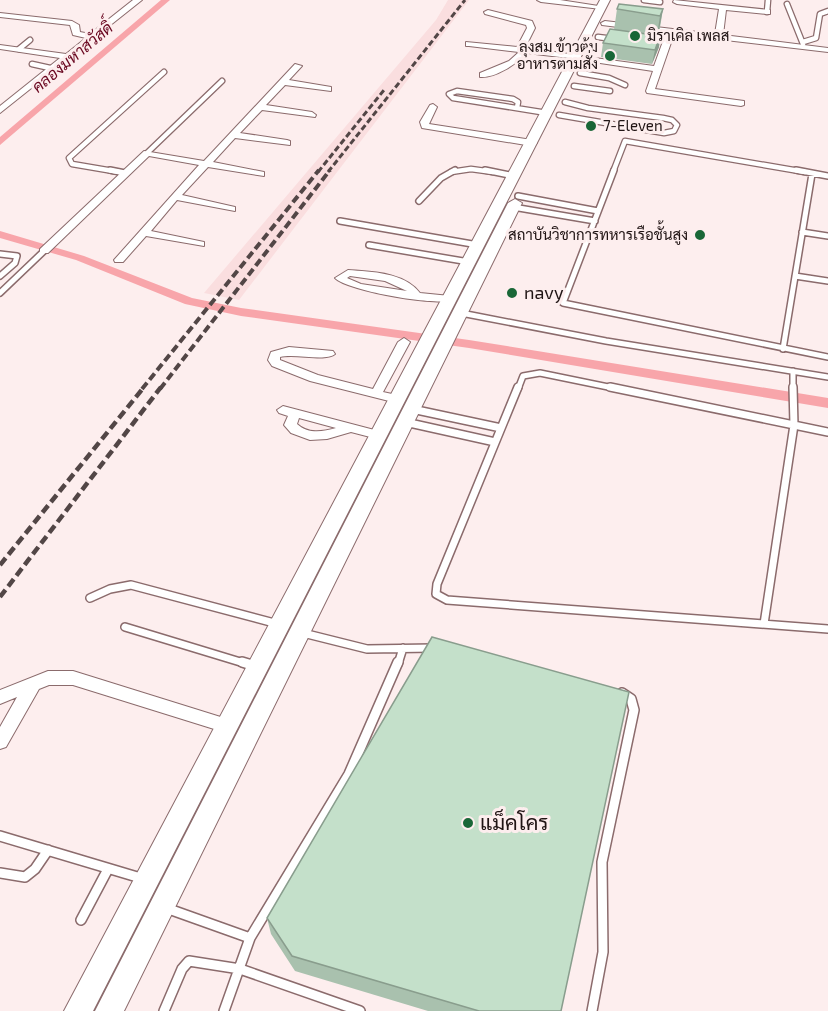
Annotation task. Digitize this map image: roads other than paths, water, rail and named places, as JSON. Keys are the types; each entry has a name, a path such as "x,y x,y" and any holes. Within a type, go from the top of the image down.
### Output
{"main road":[{"path":"444,328 450,299 532,143 553,114 565,102 577,80 582,58 598,37 605,23 609,4"},
{"path":"109,1011 161,906 422,349 461,313 516,202 553,114 609,4"},
{"path":"78,1011 258,667 290,628"}],"street":[{"path":"0,110 138,0"},
{"path":"541,0 609,4"},
{"path":"677,2 767,12"},
{"path":"719,37 723,7"},
{"path":"483,75 513,63 523,50 531,28 529,22 488,12"},
{"path":"0,15 72,23 76,27 76,33 92,37"},
{"path":"605,23 803,45 828,50"},
{"path":"671,31 649,89 651,92 741,103"},
{"path":"469,44 656,69"},
{"path":"0,47 66,56"},
{"path":"119,260 206,163 298,66"},
{"path":"283,82 328,89"},
{"path":"260,107 312,115"},
{"path":"433,107 424,122 425,126 532,143"},
{"path":"234,135 287,143"},
{"path":"44,251 147,153 261,174"},
{"path":"175,197 231,209"},
{"path":"143,232 200,244"},
{"path":"416,295 407,284 395,281 348,273 340,278 348,284 416,295 450,299"},
{"path":"289,412 290,425 293,428 304,433 328,436 392,412 422,349"},
{"path":"328,354 289,351 275,355 274,360 276,363 392,412"},
{"path":"0,697 58,677 73,678 227,726"},
{"path":"0,742 33,684"}],"lane":[{"path":"644,0 660,2"},
{"path":"767,12 768,0"},
{"path":"787,4 803,45 816,38 820,14 828,11"},
{"path":"598,37 620,40"},
{"path":"19,50 30,40"},
{"path":"32,64 50,68"},
{"path":"124,173 72,164 69,158 164,72"},
{"path":"577,80 609,78 625,85"},
{"path":"577,80 610,91"},
{"path":"147,153 222,81"},
{"path":"517,108 518,102 513,99 457,91 449,94 453,98 664,133 674,131 677,125 672,120 663,118 623,114 565,102"},
{"path":"619,124 623,114"},
{"path":"828,176 625,141 563,303 828,357"},
{"path":"419,201 435,180 454,169 475,169 514,176"},
{"path":"783,349 812,174"},
{"path":"516,202 598,211"},
{"path":"516,202 594,221"},
{"path":"340,221 478,245"},
{"path":"802,232 828,236"},
{"path":"369,245 469,262"},
{"path":"0,293 44,251"},
{"path":"0,254 17,256 15,263 0,276"},
{"path":"795,276 828,281"},
{"path":"461,313 794,374 828,377"},
{"path":"828,432 794,422 540,373 523,376 437,584 436,594 447,600 828,629"},
{"path":"765,624 794,422 794,374"},
{"path":"392,412 501,428"},
{"path":"392,412 495,442"},
{"path":"90,598 120,586 131,585 157,590 342,645 379,651 422,645 444,651"},
{"path":"125,627 258,667"},
{"path":"224,1011 250,938 350,774 395,672 403,648"},
{"path":"591,1011 603,952 602,862 634,710 631,699 612,691"},
{"path":"0,836 147,880"},
{"path":"0,873 25,877 36,869 48,850"},
{"path":"81,920 108,868"},
{"path":"161,906 250,938"},
{"path":"164,1011 182,969 189,961 240,969 360,1011"}],"waterway":[{"name":"คลองมหาสวัสดิ์","path":"0,142 166,0"},
{"path":"0,234 80,258 189,301 241,312 469,344 828,403"}],"railway":[{"path":"328,172 465,0"},
{"path":"318,172 384,90"},
{"path":"142,389 319,170"},
{"path":"160,389 330,170"},
{"path":"0,565 144,387"},
{"path":"0,597 161,387"}],"place":[{"name":"มิราเคิล เพลส","path":"635,36"},
{"name":"ลุงสม ข้าวต้ม อาหารตามสั่ง","path":"610,56"},
{"name":"7-Eleven","path":"591,126"},
{"name":"สถาบันวิชาการทหารเรือชั้นสูง","path":"700,235"},
{"name":"navy","path":"512,293"},
{"name":"แม็คโคร","path":"468,823"}]}
